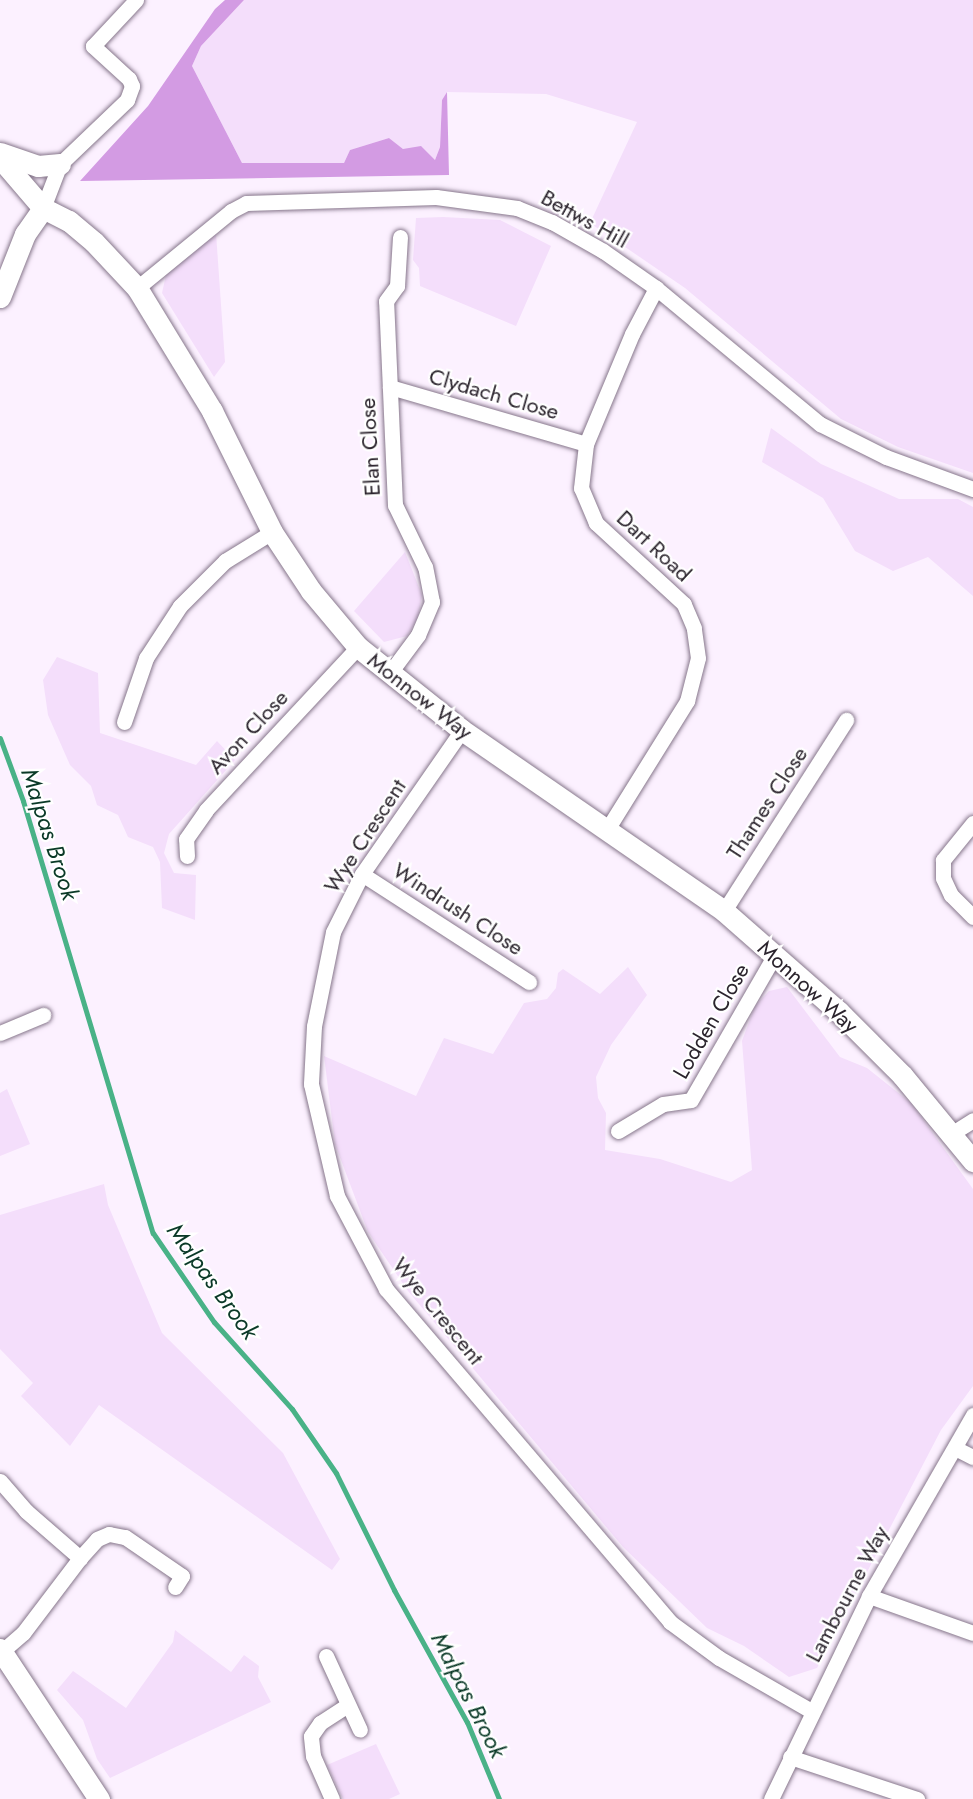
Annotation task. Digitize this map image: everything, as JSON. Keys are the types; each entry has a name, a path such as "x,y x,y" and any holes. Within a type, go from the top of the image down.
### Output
{"street":[{"path":"0,297 25,234 43,208 60,164 114,116 127,100 132,86 129,79 93,46 136,0"},
{"path":"0,155 38,166 60,164"},
{"path":"0,155 43,208"},
{"name":"Bettws Hill","path":"137,288 231,211 246,203 436,197 517,208 552,222 603,251 656,288 820,424 886,457 973,489"},
{"name":"Monnow Way","path":"43,208 69,221 94,242 137,288 212,411 272,532 311,591 358,647 462,730 608,828 724,911 838,1011 902,1075 973,1161"},
{"name":"Elan Close","path":"389,674 418,635 432,602 425,567 395,505 386,301 397,286 400,237"},
{"name":"Dart Road","path":"608,828 687,701 698,658 694,628 684,604 596,523 586,507 581,488 586,444 632,334 656,288"},
{"name":"Clydach Close","path":"390,387 586,444"},
{"path":"124,722 146,658 180,606 225,561 272,532"},
{"name":"Avon Close","path":"187,856 186,839 206,810 358,647"},
{"name":"Thames Close","path":"724,911 846,720"},
{"name":"Wye Crescent","path":"462,730 362,874 333,932 322,972 311,1084 337,1197 359,1243 386,1288 670,1622 719,1658 811,1711"},
{"path":"973,823 943,860 943,878 951,895 973,917"},
{"name":"Windrush Close","path":"362,874 529,982"},
{"name":"Lodden Close","path":"618,1131 663,1104 691,1100 774,956"},
{"path":"0,1033 43,1015"},
{"path":"951,1134 973,1120"},
{"name":"Lambourne Way","path":"771,1799 811,1711 869,1596 973,1415"},
{"path":"955,1448 973,1456"},
{"path":"0,1481 26,1511 80,1558"},
{"path":"99,1799 1,1650 23,1633 97,1539 109,1534 125,1537 182,1576 175,1587"},
{"path":"869,1596 973,1633"},
{"path":"326,1656 360,1730"},
{"path":"332,1799 313,1756 311,1736 325,1718 348,1705"},
{"path":"790,1757 917,1799"}],"shaded area":[{"path":"225,0 244,0 201,46 192,66 242,163 344,163 350,150 389,138 403,149 421,146 435,160 440,147 442,100 447,92 449,175 80,181 148,106 215,9"},
{"path":"244,0 973,0 973,473 898,447 841,419 685,288 590,223 637,122 546,94 447,92 442,100 440,147 435,160 403,149 389,138 350,150 344,163 242,163 192,66 201,46"},
{"path":"416,218 500,220 551,246 516,326 420,286 419,268 413,260"},
{"path":"216,233 225,362 214,377 162,293 166,275"},
{"path":"771,428 821,464 899,499 958,499 973,507 973,596 928,557 893,571 855,551 823,498 762,462"},
{"path":"405,552 422,595 418,618 407,636 384,642 354,611"},
{"path":"57,657 98,673 100,733 196,765 217,741 235,760 169,834 164,853 174,873 196,875 195,920 162,908 160,862 153,847 128,837 118,815 97,805 91,786 70,765 48,715 43,680"},
{"path":"628,967 647,995 611,1045 596,1077 598,1098 606,1113 605,1150 660,1159 731,1182 752,1170 742,1041 755,1006 769,991 787,987 840,1057 867,1068 911,1103 973,1189 973,1386 941,1430 817,1668 789,1677 744,1646 707,1628 623,1547 408,1291 368,1232 335,1144 324,1056 416,1096 444,1038 493,1054 524,1003 547,999 556,988 558,973 563,969 600,994"},
{"path":"7,1089 30,1144 0,1156 0,1093"},
{"path":"104,1184 108,1205 162,1333 283,1453 340,1559 332,1570 99,1405 70,1446 21,1396 33,1383 0,1349 0,1215"},
{"path":"175,1630 231,1672 244,1655 259,1666 258,1677 271,1702 110,1778 97,1759 83,1720 57,1690 73,1671 126,1708 173,1642"},
{"path":"376,1744 400,1794 389,1799 343,1799 327,1765"}],"waterway":[{"name":"Malpas Brook","path":"0,738 23,801 153,1233 214,1322 292,1409 336,1473 394,1590 467,1722 499,1799"}]}
